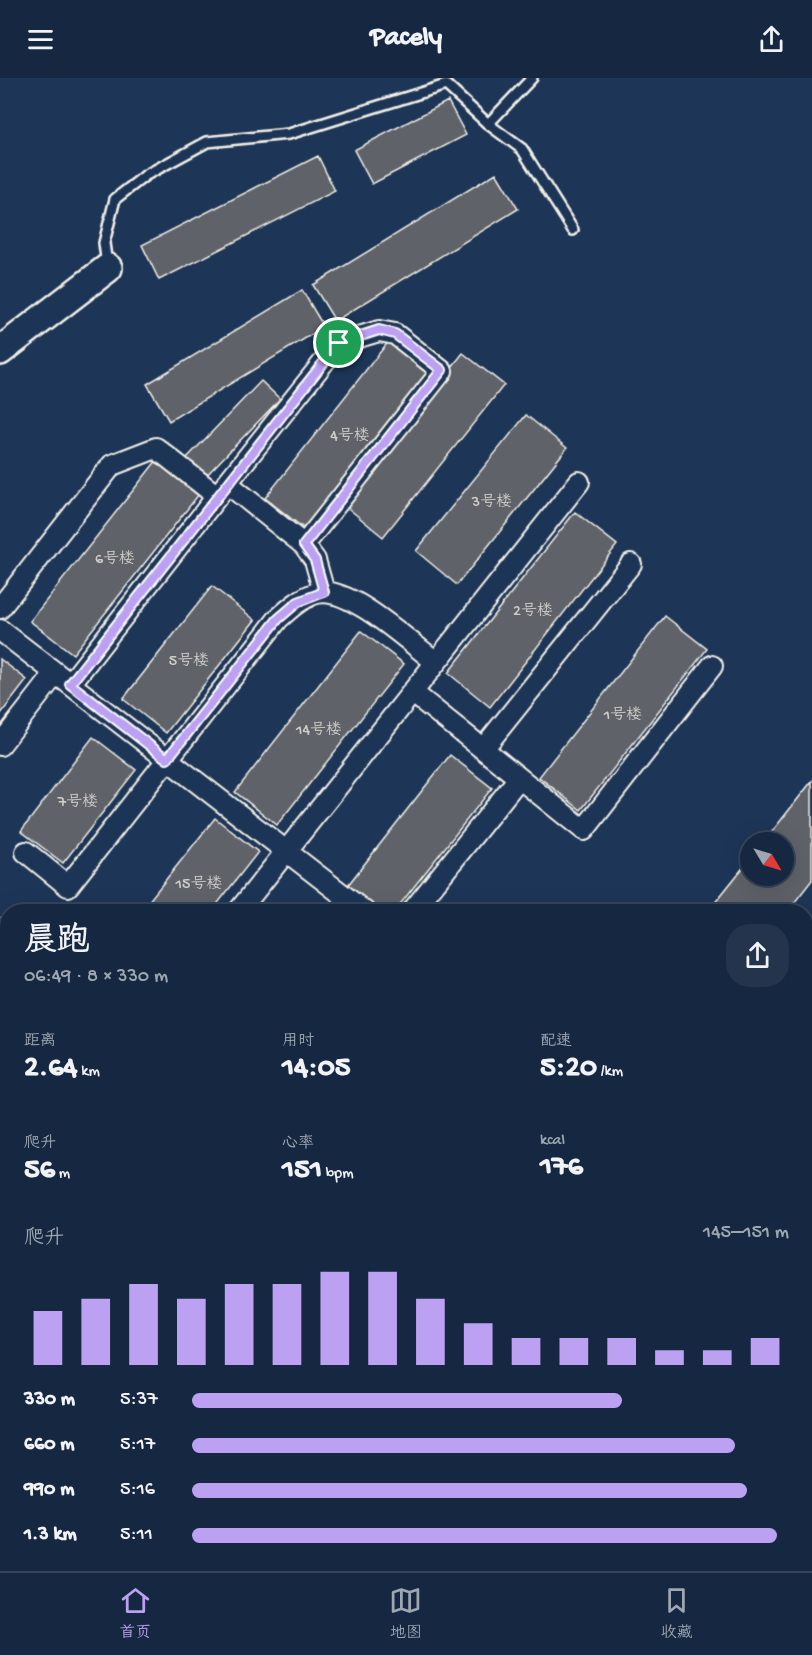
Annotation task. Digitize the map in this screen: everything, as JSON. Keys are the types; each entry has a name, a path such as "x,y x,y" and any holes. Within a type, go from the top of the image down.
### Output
{"street":[{"path":"0,351 108,268"},
{"path":"0,745 63,679 222,489 339,343 379,330 395,334 442,370 304,545"},
{"path":"0,608 112,465 156,448 222,489 304,545 315,560 324,592"},
{"path":"244,904 579,482"},
{"path":"483,748 631,564"},
{"path":"26,852 68,886 278,619 298,602 324,592 334,592 356,603 436,662"},
{"path":"0,630 355,904"},
{"path":"412,692 584,830 712,666"},
{"path":"418,904 519,778"}],"lane":[{"path":"488,124 532,78"},
{"path":"108,268 104,243 115,200 146,175 207,142 289,134 446,85 488,124 522,149 573,230"}],"building":[{"path":"448,101 466,135 372,184 354,150"},
{"path":"318,156 335,191 159,280 142,245"},
{"path":"496,173 518,209 335,321 313,285"},
{"path":"302,290 324,327 169,421 147,384"},
{"path":"392,337 435,371 307,531 265,498"},
{"path":"463,353 504,385 383,537 343,504"},
{"path":"261,381 280,399 202,480 183,462"},
{"path":"526,415 567,448 457,585 416,551"},
{"path":"157,460 200,493 73,654 30,621"},
{"path":"575,512 617,545 490,707 448,673"},
{"path":"212,586 255,620 166,733 123,699"},
{"path":"665,616 707,649 581,810 539,777"},
{"path":"361,631 404,664 277,825 235,792"},
{"path":"0,659 27,680 0,715"},
{"path":"93,737 136,770 63,863 21,831"},
{"path":"450,755 492,788 400,904 372,904 348,885"},
{"path":"812,781 812,880 793,904 714,904 740,872 740,886 794,886 794,832 772,832"},
{"path":"215,818 258,852 217,904 146,904"}],"route":[{"path":"379,330 395,334 442,370 304,545 315,560 324,592 298,602 278,619 167,759 70,684 339,343 379,330"}]}
